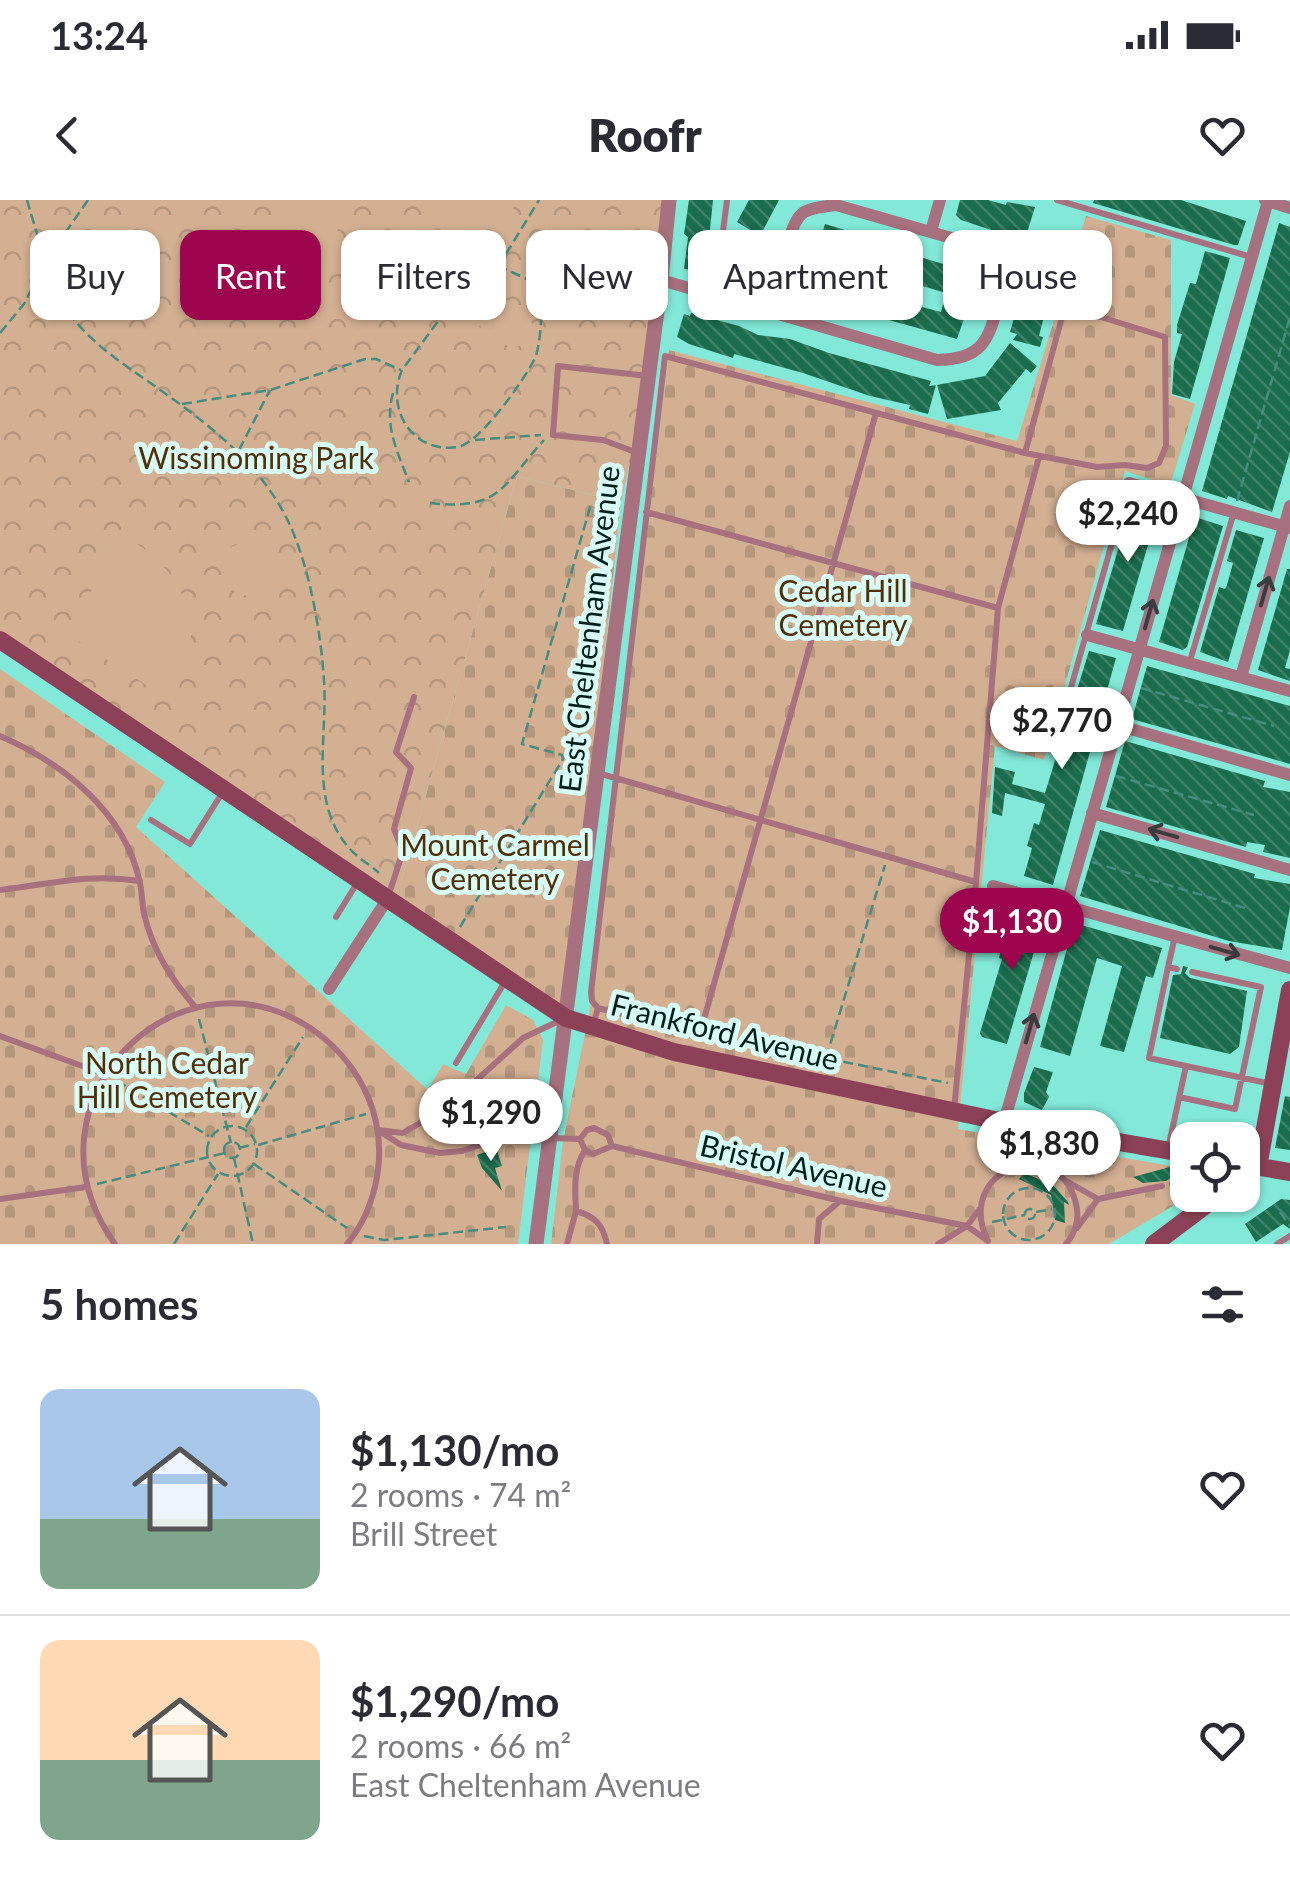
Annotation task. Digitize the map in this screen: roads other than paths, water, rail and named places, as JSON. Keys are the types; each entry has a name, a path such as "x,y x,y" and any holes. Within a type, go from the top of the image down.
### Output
{"main road":[{"name":"Frankford Avenue","path":"0,640 360,880 390,890 451,941 566,1018 595,1017 674,1052 1004,1122 1168,1151"},
{"path":"1260,1129 1286,1036 1290,992"},
{"path":"1260,1171 1290,1172"},
{"path":"1154,1244 1190,1212"}],"street":[{"name":"East Cheltenham Avenue","path":"666,230 669,200"},
{"path":"931,232 940,200"},
{"path":"1004,1122 1266,200 1290,208"},
{"path":"791,230 810,210 842,206 1012,256 989,336 968,356 940,360 802,320"},
{"name":"East Cheltenham Avenue","path":"536,1244 657,320"},
{"path":"1128,483 1287,527"},
{"path":"1240,677 1287,527 1290,506"},
{"path":"1087,635 1290,689"},
{"path":"1117,725 1290,774"},
{"path":"1092,813 1290,870"},
{"path":"993,886 1290,968"},
{"path":"328,989 390,890"}],"lane":[{"path":"722,230 726,200"},
{"path":"1058,200 1252,258"},
{"path":"876,413 700,1033 595,1017 591,992 665,356 876,413 1025,453 1040,457 1097,467 1147,468 1159,463 1166,446 1165,338 1069,308 1062,317 1025,453"},
{"path":"639,453 603,440 553,435 558,366 649,376"},
{"path":"954,1111 998,608 1040,457"},
{"path":"1053,751 1128,483"},
{"path":"646,512 998,608"},
{"path":"1190,662 1234,512"},
{"path":"390,890 403,851 394,828 411,768 396,752 414,696"},
{"path":"0,736 53,764 98,802 117,828 140,881 143,910 160,962 196,1008"},
{"path":"598,773 976,882"},
{"path":"151,820 190,844 224,789"},
{"path":"0,890 78,877 140,881"},
{"path":"336,917 360,880"},
{"path":"1175,936 1172,968 1149,1058 1273,1084"},
{"path":"1179,1097 1236,1109 1261,987 1192,972"},
{"path":"456,1063 506,979"},
{"path":"115,1244 100,1223 86,1187 82,1149 88,1111 104,1074 127,1045 159,1022 196,1008 235,1004 274,1010 310,1027 338,1050 359,1078 374,1112 379,1166 372,1201 347,1244"},
{"path":"378,1130 404,1132 446,1108 523,1038 566,1018"},
{"path":"0,1036 104,1074"},
{"path":"1168,1151 1186,1066"},
{"path":"594,1128 608,1136 612,1146 593,1154 585,1150 580,1140 587,1130 594,1128"},
{"path":"378,1130 402,1145 440,1154 462,1152 524,1130 550,1138 580,1140"},
{"name":"Bristol Avenue","path":"612,1146 840,1201 967,1226"},
{"path":"568,1244 576,1211 577,1162 585,1150"},
{"path":"990,1242 981,1225 984,1194 1004,1171 1019,1165 1034,1165 1098,1200"},
{"path":"1062,1178 1072,1190 1077,1206 1077,1222 1069,1241"},
{"path":"1069,1241 1098,1200 1162,1186"},
{"path":"0,1199 86,1187"},
{"path":"816,1244 819,1219 840,1201"},
{"path":"938,1244 967,1226 980,1209"},
{"path":"576,1211 604,1228 606,1244"},
{"path":"967,1226 990,1242"},
{"path":"1278,1244 1290,1236"}],"park label":[{"name":"Wissinoming Park","path":"256,457"},
{"name":"Cedar Hill Cemetery","path":"843,607"},
{"name":"Mount Carmel Cemetery","path":"495,861"},
{"name":"North Cedar Hill Cemetery","path":"167,1079"}]}
